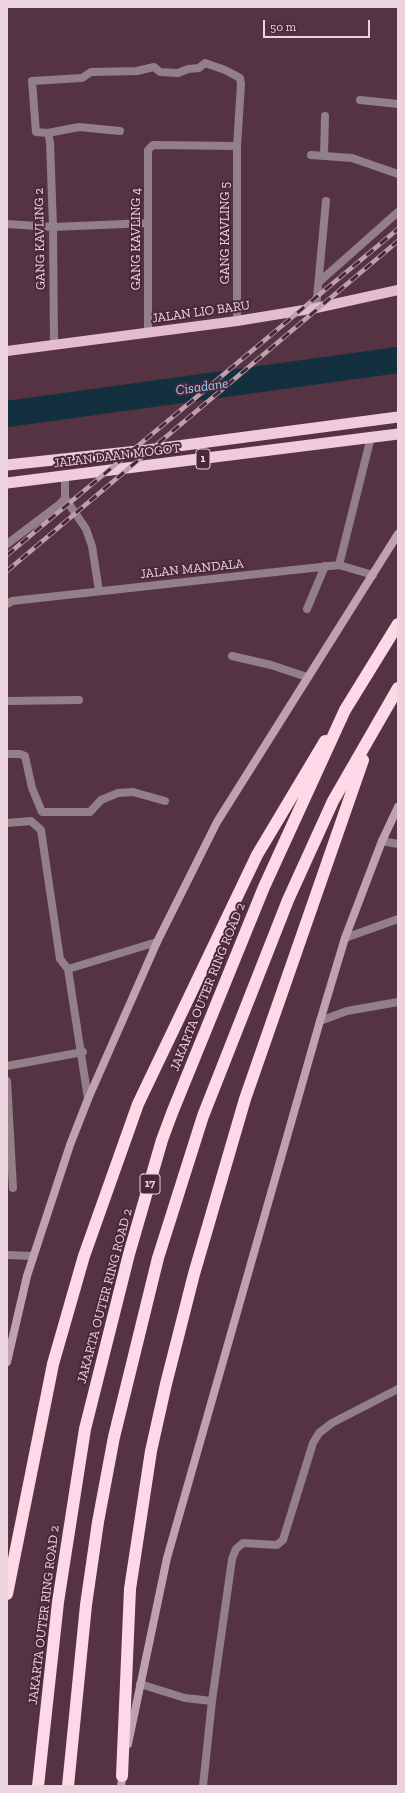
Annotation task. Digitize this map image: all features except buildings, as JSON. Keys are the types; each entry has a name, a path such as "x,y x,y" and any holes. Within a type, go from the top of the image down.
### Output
{"highway":[{"name":"JALAN DAAN MOGOT","path":"7,465 147,450 398,417"},
{"name":"JALAN DAAN MOGOT","path":"7,483 396,435"},
{"name":"JAKARTA OUTER RING ROAD 2","path":"38,1786 58,1602 85,1429 129,1254 172,1113 264,887 345,710 398,624"},
{"name":"17","path":"68,1786 86,1605 98,1522 114,1437 158,1258 203,1116 288,900 333,801 398,688"},
{"path":"7,1594 53,1364 84,1256 138,1104 257,855 315,755 345,710"},
{"path":"121,1781 130,1589 151,1451 166,1384 194,1274 245,1099 374,728"}],"main road":[{"name":"JALAN LIO BARU","path":"7,351 236,321 316,308 398,290"},
{"path":"7,1362 33,1256 70,1145 88,1099 157,942 217,822 398,534"},
{"path":"121,1781 167,1558 345,938 382,841 398,807"}],"street":[{"name":"GANG KAVLING 5","path":"48,133 36,132 32,81 82,78 91,72 137,71 154,67 160,72 178,73 188,69 199,68 205,63 225,70 240,78 241,84 237,146 236,321"},
{"path":"360,100 398,104"},
{"path":"324,156 326,116"},
{"path":"48,133 79,127 120,131"},
{"name":"GANG KAVLING 2","path":"48,133 50,142 53,227 54,344"},
{"name":"GANG KAVLING 4","path":"148,333 148,150 150,146 237,146"},
{"path":"311,155 352,158 398,174"},
{"path":"316,308 326,201"},
{"path":"319,282 398,212"},
{"path":"7,224 53,227 148,223"},
{"path":"339,565 371,437"},
{"path":"65,477 65,498 86,529 92,546 99,591"},
{"path":"7,544 60,504 65,498"},
{"name":"JALAN MANDALA","path":"9,602 325,566 339,565 373,575"},
{"path":"307,608 325,566"},
{"path":"232,656 271,665 308,677"},
{"path":"7,701 80,700"},
{"path":"7,754 20,754 25,756 32,788 42,812 90,812 101,800 118,793 133,792 165,801"},
{"path":"7,823 31,821 41,830 60,959 68,969 82,1052 88,1099"},
{"path":"382,841 398,844"},
{"path":"345,938 398,919"},
{"path":"68,969 157,942"},
{"path":"320,1022 347,1011 398,1002"},
{"path":"7,1066 82,1052"},
{"path":"7,1081 13,1188"},
{"path":"7,1255 33,1256"},
{"path":"203,1786 212,1701 232,1559 236,1549 243,1543 277,1545 283,1540 313,1443 319,1433 332,1423 398,1389"},
{"path":"140,1684 185,1698 212,1701"}],"waterway":[{"name":"Cisadane","path":"7,414 398,360"}],"railway":[{"path":"7,555 398,229"},
{"path":"7,571 398,241"}]}
